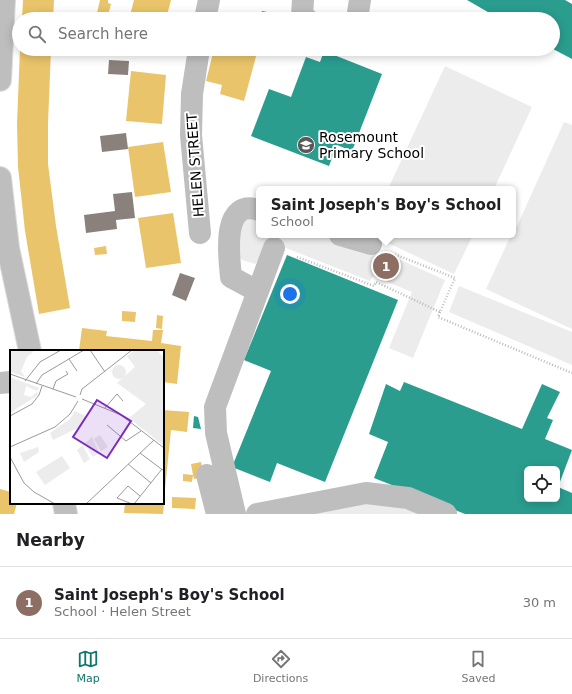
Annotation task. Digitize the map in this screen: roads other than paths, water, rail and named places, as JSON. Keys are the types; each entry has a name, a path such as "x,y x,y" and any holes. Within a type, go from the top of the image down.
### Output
{"main road":[{"path":"0,80 4,0"},
{"path":"206,12 209,0"},
{"path":"302,12 304,0"},
{"path":"358,12 360,0"},
{"name":"HELEN STREET","path":"198,56 192,94 191,136 200,233"},
{"path":"0,178 8,248 30,350"},
{"path":"256,209 242,210 232,220 229,240 231,277 257,291"},
{"path":"350,238 370,244"},
{"path":"235,514 216,433 215,407 274,248"},
{"path":"0,383 10,382"},
{"path":"207,474 217,514"},
{"path":"257,514 366,493 408,498 446,514"},
{"path":"64,504 66,514"}],"place":[{"name":"Rosemount Primary School","path":"306,145"},
{"name":"Saint Joseph's Boy's School","path":"386,266"}]}
